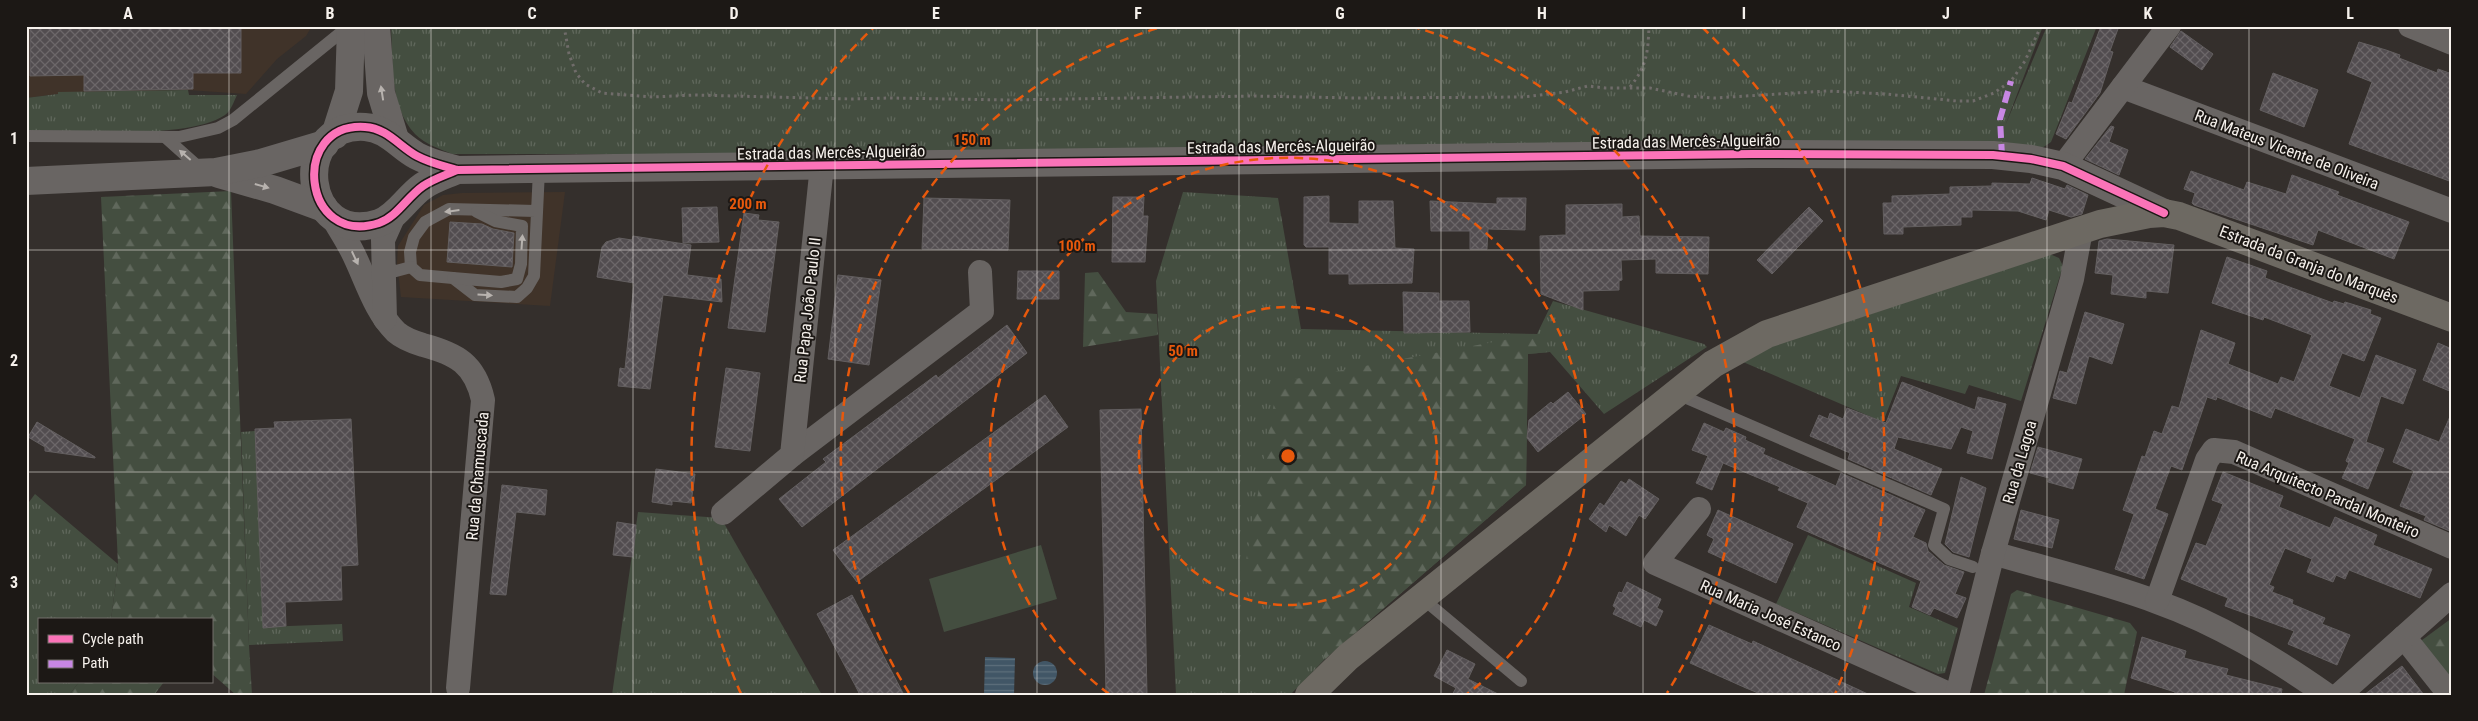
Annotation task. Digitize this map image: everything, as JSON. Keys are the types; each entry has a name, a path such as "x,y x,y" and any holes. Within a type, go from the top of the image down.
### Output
{"main road":[{"name":"Estrada da Granja do Marquês","path":"1309,695 1348,657 1675,393 1726,356 1766,334 2090,227 2120,218 2164,213 2212,227 2452,318"}],"street":[{"path":"328,212 315,193 312,176 316,158 330,139 349,91 350,26"},
{"path":"376,26 381,93 398,142 408,158 412,173 410,188 383,240 385,319"},
{"path":"2063,166 2169,26"},
{"path":"2410,26 2452,42"},
{"name":"Rua Mateus Vicente de Oliveira","path":"2123,87 2452,211"},
{"name":"Estrada das Mercês-Algueirão","path":"26,181 210,172 261,162 330,139 349,128 365,127 382,131 431,162 457,170 1762,154 1993,155 2031,159 2063,166 2100,183"},
{"name":"Rua Papa João Paulo II","path":"792,455 822,165"},
{"name":"Estrada das Mercês-Algueirão","path":"210,172 275,190 328,212 347,224 364,226 381,222 424,186 457,170"},
{"path":"2090,227 2104,204 2100,183"},
{"name":"Estrada da Granja do Marquês","path":"2100,183 2164,213"},
{"name":"Rua da Chamuscada","path":"328,212 354,253 375,303 385,319 405,338 440,350 464,362 473,371 480,383 483,400 458,688"},
{"name":"Rua da Lagoa","path":"1957,695 1993,553 2072,278 2090,227"},
{"path":"722,513 792,455 982,312 980,272"},
{"name":"Rua Arquitecto Pardal Monteiro","path":"2157,601 2208,460 2214,450 2234,452 2452,547"},
{"name":"Rua Maria José Estanco","path":"1700,509 1655,563 1952,695"},
{"path":"1993,553 2157,601 2222,629 2277,660 2327,695"},
{"path":"2338,695 2452,594"},
{"path":"2404,637 2450,695"}],"lane":[{"path":"26,136 165,137 200,134 233,120 350,26"},
{"path":"165,137 210,172"},
{"path":"453,278 475,295 517,297 527,288 534,276 538,234 536,212 539,170"},
{"path":"473,210 495,221 522,226 520,264 517,279 501,282 420,275 411,267 410,252 414,236 424,222 448,209 536,212"},
{"path":"384,267 396,271 411,267"},
{"path":"1675,393 1944,509 1934,545 1949,559 1973,567"},
{"path":"1422,598 1521,681"}],"path":[{"path":"564,26 569,54 576,73 585,84 602,93 653,98 695,95 842,99 1017,100 1254,96 1356,98 1524,97 1565,92 1588,86 1650,88 1688,96 1714,98 1828,91 1973,101 1994,93 2011,81 2025,60 2041,26"},
{"path":"1630,87 1642,72 1649,45 1649,26"}],"shaded area":[{"path":"26,26 312,26 306,36 277,59 246,94 188,90 58,94 26,98"},
{"path":"565,192 550,306 401,297 397,263 398,246 424,205 443,195 462,193"}],"green space":[{"path":"391,26 2043,26 2005,126 2047,26 2097,26 2051,142 2042,148 1993,155 452,154 423,141 407,123 401,110 394,83"},
{"path":"188,90 189,95 237,95 231,108 225,115 208,123 185,128 100,133 26,131 26,98 58,94 58,92"},
{"path":"231,191 252,695 236,695 212,674 212,618 111,618 118,564 101,197"},
{"path":"1183,192 1278,198 1301,329 1537,334 1553,301 1704,344 1707,347 1604,414 1550,352 1528,354 1526,485 1325,659 1290,695 1176,695 1156,281"},
{"path":"2045,252 2059,258 2063,266 2021,401 1969,385 1965,394 1901,376 1883,422 1743,362 1771,345 1865,316"},
{"path":"1098,272 1126,312 1157,314 1158,335 1083,347 1085,273"},
{"path":"1537,334 1549,352 1528,354 1526,485 1325,659 1312,630 1265,595 1244,572 1276,392 1284,381"},
{"path":"255,431 263,627 342,624 343,641 249,645 241,432"},
{"path":"35,494 118,564 111,618 38,618 38,684 77,684 69,695 26,695 26,506"},
{"path":"638,512 721,518 822,695 612,695"},
{"path":"1808,535 1916,583 1909,607 1958,628 1945,673 1938,674 1776,604"},
{"path":"1041,545 1057,599 944,632 929,579"},
{"path":"2017,590 2130,623 2137,632 2124,695 1984,695 2011,594"},
{"path":"2452,618 2452,689 2418,643"},
{"path":"77,684 162,684 154,695 69,695"}],"water":[{"path":"985,657 1015,658 1014,695 984,695"},
{"path":"1045,661 1050,662 1056,668 1056,678 1050,684 1045,685 1040,684 1034,678 1033,673 1034,668 1040,662"}],"building":[{"path":"30,26 241,26 241,73 193,73 193,89 84,91 84,75 30,76"},
{"path":"2101,26 2119,26 2110,51 2113,52 2100,93 2066,139 2056,134 2069,102 2072,103"},
{"path":"2181,31 2213,54 2202,70 2170,47"},
{"path":"2359,42 2400,55 2399,58 2437,73 2438,69 2452,74 2452,182 2349,144 2372,82 2347,72"},
{"path":"2273,73 2318,90 2304,127 2260,110"},
{"path":"2111,126 2114,127 2109,142 2128,150 2119,175 2085,159"},
{"path":"2191,171 2244,190 2247,182 2286,194 2292,175 2339,192 2337,195 2409,222 2394,259 2318,230 2313,245 2194,205 2192,203 2195,193 2184,189"},
{"path":"2032,178 2065,189 2067,185 2088,195 2082,214 2071,217 2049,210 2046,220 2018,211 1972,210 1972,217 1961,217 1961,225 1903,227 1903,234 1884,234 1883,203 1892,203 1892,196 1950,194 1950,187 1992,186 1992,183 2030,184"},
{"path":"1329,196 1329,223 1359,224 1359,201 1393,201 1395,248 1414,249 1412,283 1349,284 1349,274 1329,274 1329,247 1306,247 1304,245 1304,197"},
{"path":"1113,197 1144,197 1143,216 1148,216 1145,262 1112,262"},
{"path":"924,198 1010,200 1008,250 922,249"},
{"path":"1497,198 1526,198 1525,230 1488,229 1487,249 1470,249 1470,231 1431,231 1430,201 1497,204"},
{"path":"1622,204 1622,217 1639,216 1640,236 1709,237 1708,274 1656,273 1656,259 1621,260 1622,280 1619,281 1619,290 1583,291 1583,310 1541,294 1540,236 1566,235 1566,205"},
{"path":"717,207 719,242 683,243 682,208"},
{"path":"1809,207 1823,221 1772,274 1757,260"},
{"path":"744,213 759,215 758,220 779,222 765,332 728,328"},
{"path":"450,222 482,224 493,229 514,233 512,267 447,262"},
{"path":"633,236 691,245 687,275 721,279 722,302 663,295 650,389 618,386 620,368 625,369 634,283 597,277 602,247 606,242 619,238 632,240"},
{"path":"2107,239 2174,245 2168,293 2146,291 2146,298 2111,294 2113,275 2095,273 2099,241"},
{"path":"2227,257 2267,271 2265,278 2333,303 2334,301 2344,304 2345,302 2371,310 2370,314 2381,318 2364,361 2342,353 2329,386 2360,398 2376,355 2416,370 2403,404 2381,396 2366,442 2384,449 2368,489 2342,478 2349,463 2346,461 2355,439 2275,408 2271,418 2217,397 2216,400 2207,397 2182,470 2171,466 2155,509 2168,514 2144,579 2115,569 2134,514 2123,510 2142,456 2145,457 2154,431 2162,434 2172,406 2179,408 2201,330 2235,343 2228,364 2278,384 2281,377 2294,382 2312,335 2264,317 2263,320 2212,303"},
{"path":"1018,271 1059,271 1059,299 1017,299"},
{"path":"838,275 881,280 869,365 828,359"},
{"path":"1403,292 1439,293 1439,301 1469,301 1470,332 1404,333"},
{"path":"2085,312 2124,324 2112,364 2089,356 2076,404 2053,398 2060,371 2067,373"},
{"path":"1007,325 1027,353 802,527 779,499 826,462 823,459 936,375 938,378"},
{"path":"2438,343 2452,349 2452,392 2423,380"},
{"path":"726,368 760,373 750,451 715,447"},
{"path":"1902,382 1975,410 1978,397 2006,404 1992,459 1967,453 1973,431 1961,427 1951,449 1898,437 1894,449 1942,469 1931,495 1848,459 1850,453 1810,436 1819,415 1828,419 1830,413 1843,419 1847,408 1886,423"},
{"path":"1568,392 1586,414 1538,452 1527,438 1529,420 1551,402 1553,404"},
{"path":"1045,395 1068,427 857,582 833,550"},
{"path":"1141,409 1147,695 1106,695 1100,410"},
{"path":"2451,414 2452,532 2424,520 2426,516 2400,506 2414,471 2393,462 2406,429 2439,442"},
{"path":"351,419 358,565 341,566 342,600 285,602 286,626 263,628 255,429 275,428 274,422"},
{"path":"37,422 95,458 45,451 45,447 28,437"},
{"path":"1704,423 1724,432 1726,428 1746,437 1745,440 1765,449 1763,454 1836,486 1841,473 1925,510 1913,537 1926,543 1928,551 1944,565 1964,572 1955,594 1966,598 1957,618 1934,608 1930,615 1912,607 1921,581 1797,527 1808,503 1778,490 1780,487 1723,463 1712,490 1696,483 1708,456 1692,450"},
{"path":"2038,447 2082,459 2073,489 2048,482 2049,478 2030,473"},
{"path":"656,469 695,474 691,503 672,501 672,505 652,502"},
{"path":"2223,472 2283,496 2279,507 2330,528 2335,517 2377,535 2373,545 2432,569 2420,598 2349,570 2345,579 2336,575 2333,582 2307,572 2312,559 2285,548 2269,585 2274,587 2272,592 2293,600 2292,604 2325,618 2322,624 2350,635 2337,665 2288,644 2294,631 2225,606 2228,598 2181,579 2196,543 2206,546 2223,504 2212,500"},
{"path":"1961,477 1986,488 1969,557 1953,552 1945,544"},
{"path":"1629,479 1659,499 1645,519 1639,515 1626,536 1609,525 1606,532 1589,519 1600,503 1604,506 1621,481 1626,484"},
{"path":"502,485 547,490 545,515 516,512 506,595 490,594"},
{"path":"1718,510 1793,544 1776,583 1708,552 1714,539 1707,535"},
{"path":"2021,510 2059,520 2052,548 2014,539"},
{"path":"617,522 636,525 633,557 613,555"},
{"path":"1627,582 1661,599 1657,608 1663,611 1656,626 1644,620 1641,627 1613,614 1616,608 1613,606 1619,592 1622,593"},
{"path":"852,595 904,695 860,695 817,614"},
{"path":"1709,625 1752,644 1753,641 1870,695 1763,695 1746,688 1690,663"},
{"path":"2142,637 2186,651 2184,658 2228,669 2226,675 2282,689 2281,695 2175,695 2175,692 2131,678"},
{"path":"1447,650 1475,664 1468,679 1500,695 1452,695 1456,688 1434,676"},
{"path":"2402,666 2424,695 2364,695"}],"marked path":[{"path":"2002,156 2000,119 2011,81"}],"cycle path":[{"path":"457,170 423,186 397,212 385,220 379,223 353,226 334,218 321,202 315,182 316,162 324,143 341,131 365,127 387,134 422,158 457,170 1752,154 1993,155 2031,159 2063,166 2164,213"}]}
